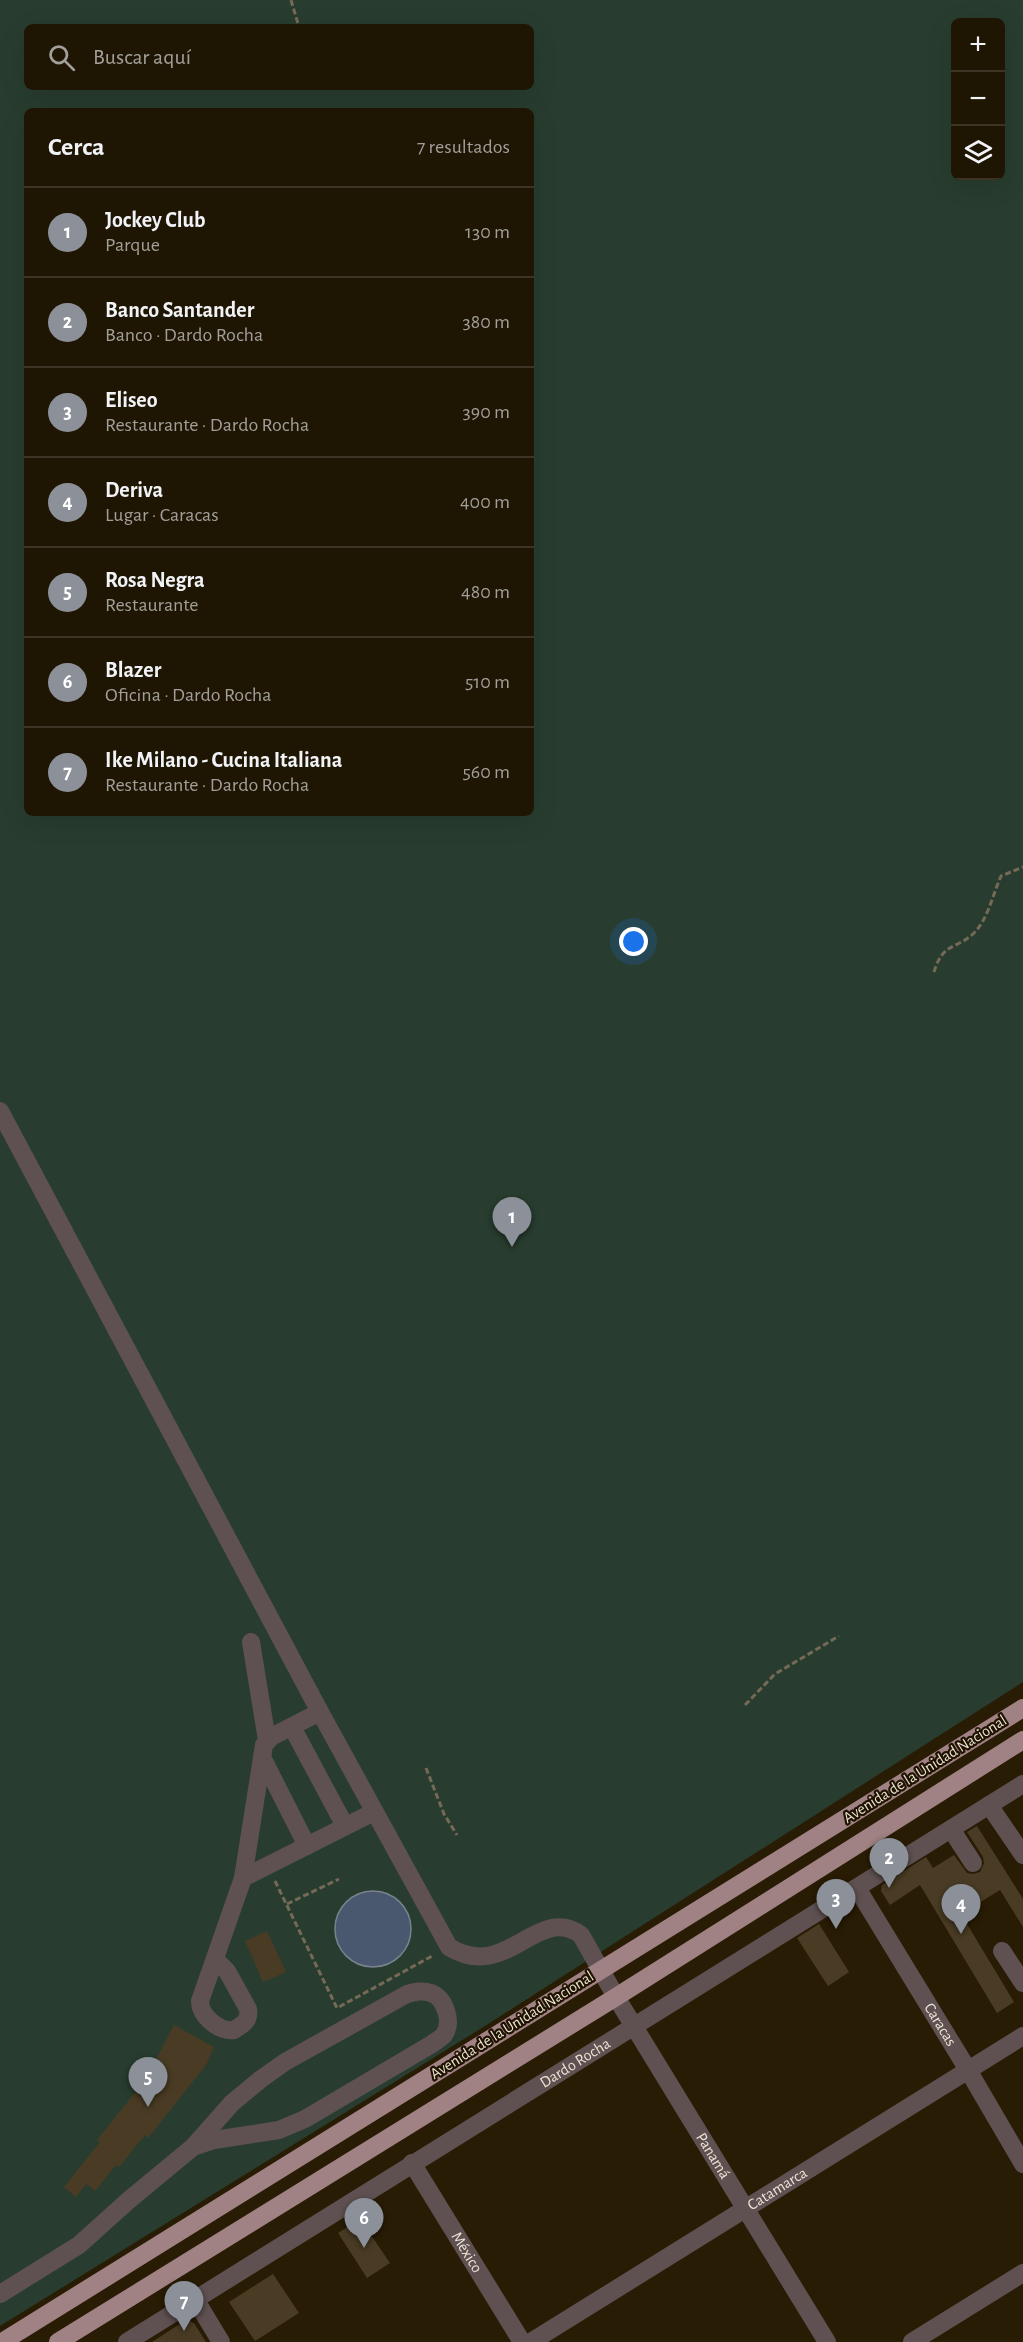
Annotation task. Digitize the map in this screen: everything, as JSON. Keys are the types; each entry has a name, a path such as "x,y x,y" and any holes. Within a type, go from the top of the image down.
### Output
{"main road":[{"name":"Avenida de la Unidad Nacional","path":"2,2342 1023,1708"},
{"name":"Avenida de la Unidad Nacional","path":"58,2342 616,1997 1023,1740"}],"street":[{"path":"0,1111 320,1712 449,1947"},
{"path":"251,1642 265,1748 307,1846"},
{"path":"216,1960 243,1878 265,1748 292,1726 320,1712"},
{"path":"292,1726 345,1826"},
{"name":"Dardo Rocha","path":"127,2342 1023,1784"},
{"path":"989,1805 1023,1855"},
{"path":"243,1878 374,1812"},
{"path":"951,1829 973,1863"},
{"name":"Caracas","path":"857,1888 1023,2164"},
{"name":"Panamá","path":"449,1947 463,1956 482,1958 501,1952 537,1933 564,1928 573,1929 581,1935 616,1997 826,2342"},
{"path":"1002,1951 1023,1983"},
{"path":"0,2294 79,2245 129,2200 193,2148 232,2103 285,2062 407,1994 420,1991 433,1993 441,2002 447,2014 447,2025 443,2035 432,2044 305,2119 279,2130 214,2140 193,2148"},
{"name":"Catamarca","path":"531,2342 1023,2036"},
{"name":"México","path":"412,2163 522,2342"},
{"path":"912,2342 1023,2273"},
{"path":"195,2299 221,2342"}],"path":[{"path":"291,0 297,24"},
{"path":"934,972 938,960 945,951 967,938 981,923 1000,876 1023,867"},
{"path":"746,1706 775,1674 839,1636"},
{"path":"426,1768 444,1814 457,1835"},
{"path":"268,1866 337,2008 449,1947"},
{"path":"286,1905 339,1879"}],"green space":[{"path":"0,0 1023,0 1023,1682 485,2026 0,2326"}],"water":[{"path":"373,1891 388,1894 400,1902 408,1914 411,1929 408,1944 400,1956 388,1964 373,1967 358,1964 346,1956 338,1944 335,1929 338,1914 346,1902 358,1894"}],"building":[{"path":"977,1826 1023,1899 1023,1927 1000,1890 961,1914 1014,2002 997,2013 920,1885 890,1905 881,1891 882,1885 926,1857 933,1868 954,1855 967,1873 980,1872 984,1863 983,1857 967,1832"},
{"path":"819,1924 849,1972 828,1986 797,1938"},
{"path":"267,1931 286,1972 263,1982 245,1941"},
{"path":"174,2025 214,2047 206,2065 148,2138 145,2135 119,2167 116,2165 95,2191 86,2184 76,2197 64,2187 100,2142 97,2140 146,2079"},
{"path":"360,2219 390,2263 367,2278 338,2233"},
{"path":"273,2274 299,2313 255,2341 229,2302"},
{"path":"186,2320 194,2323 206,2342 152,2342"}],"place":[{"name":"Jockey Club","path":"512,1247"},
{"name":"Banco Santander","path":"889,1888"},
{"name":"Eliseo","path":"836,1929"},
{"name":"Deriva","path":"961,1934"},
{"name":"Rosa Negra","path":"148,2107"},
{"name":"Blazer","path":"364,2248"},
{"name":"Ike Milano - Cucina Italiana","path":"184,2331"}]}
